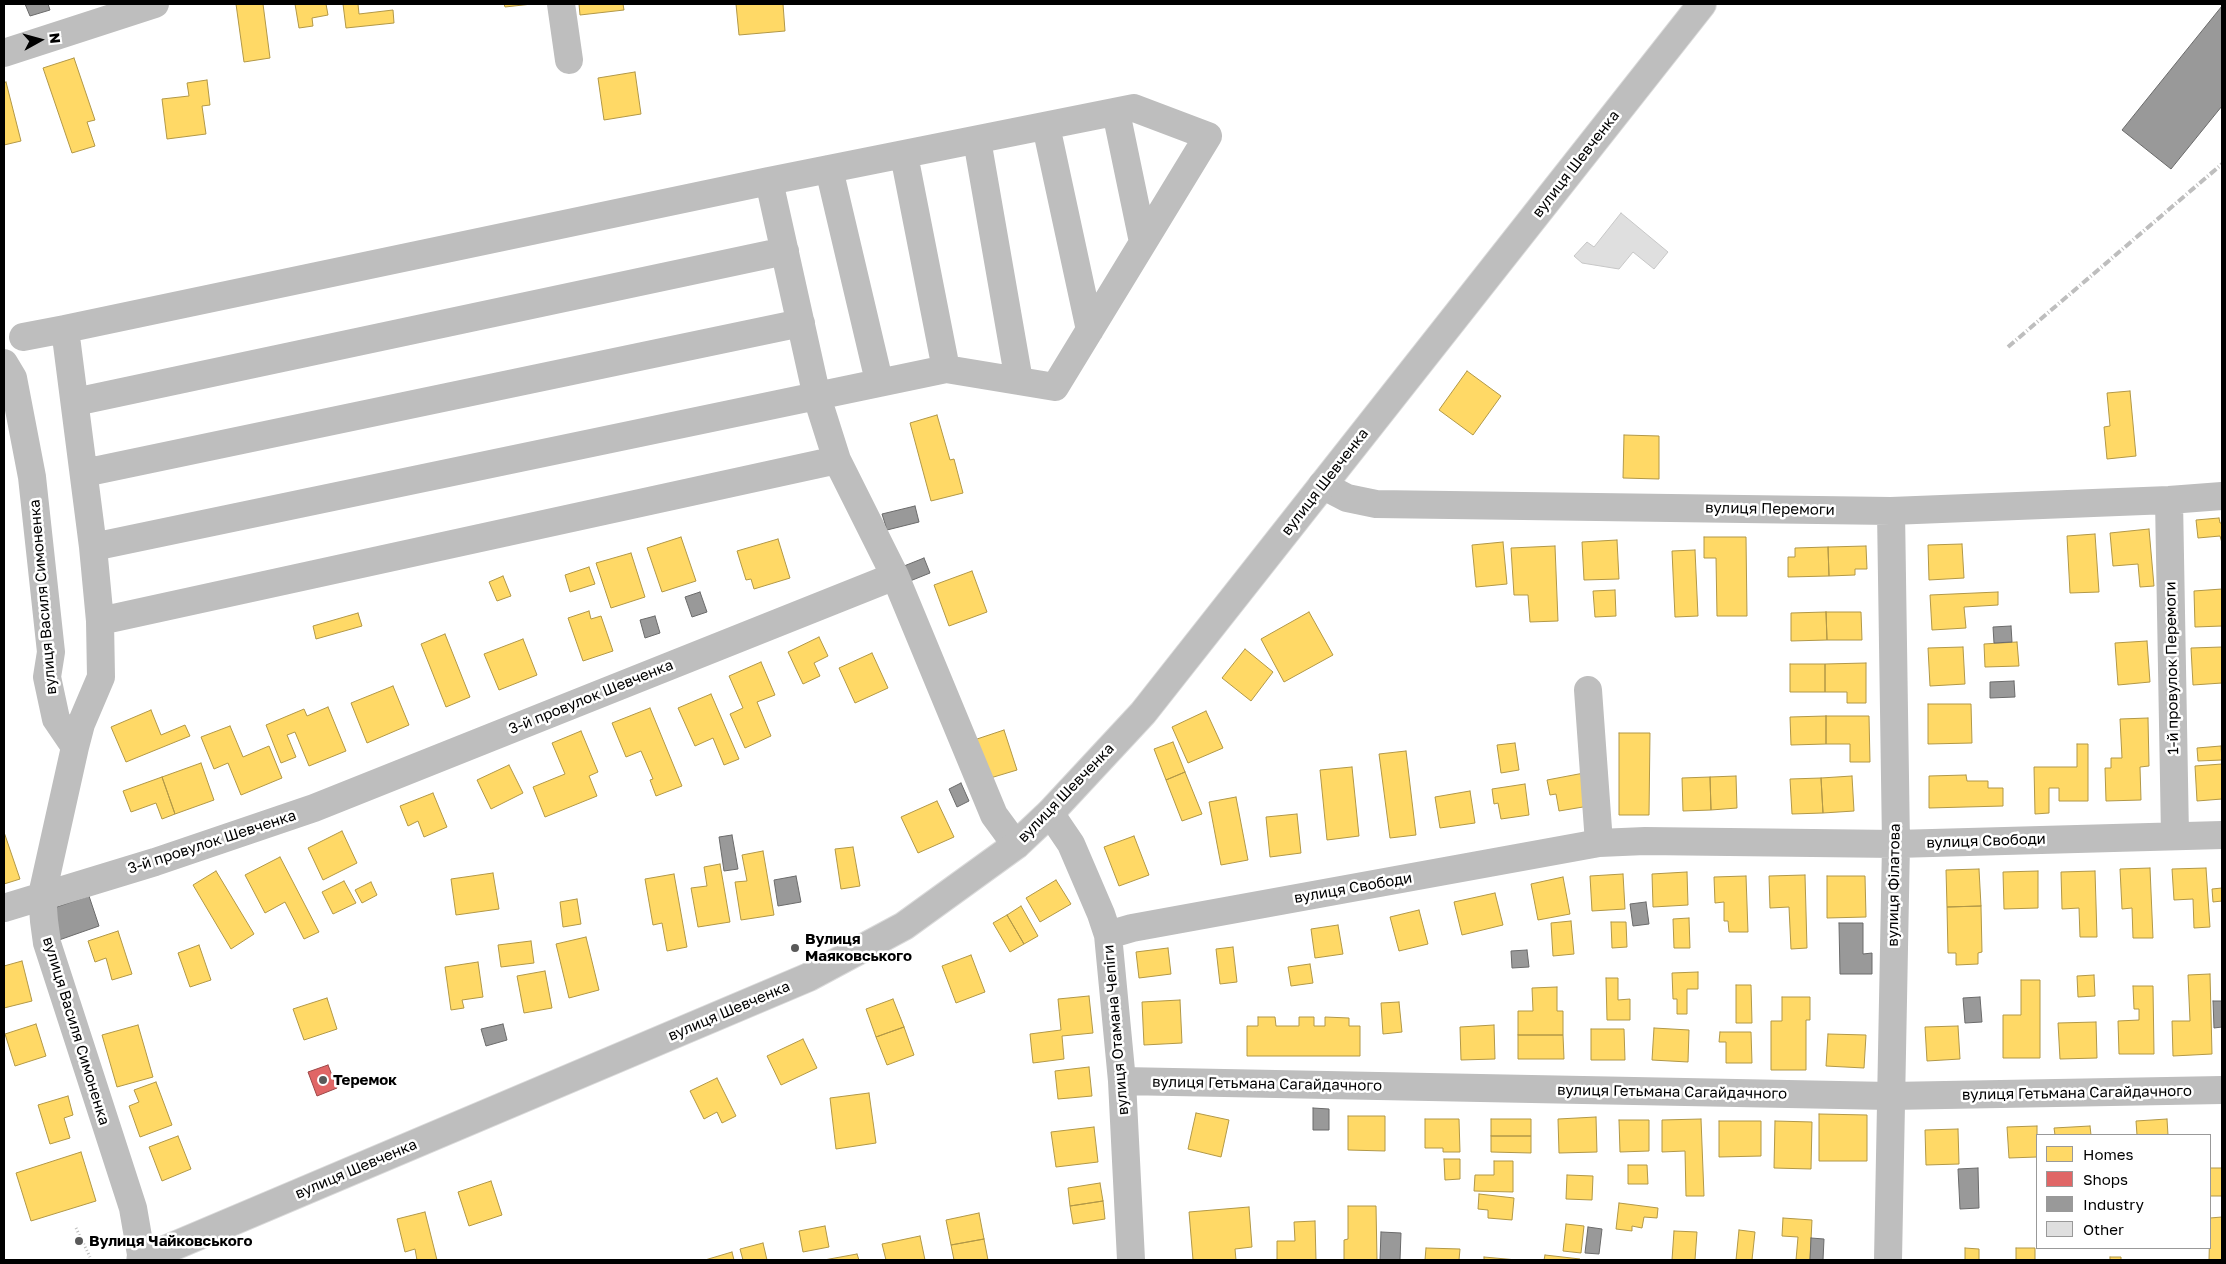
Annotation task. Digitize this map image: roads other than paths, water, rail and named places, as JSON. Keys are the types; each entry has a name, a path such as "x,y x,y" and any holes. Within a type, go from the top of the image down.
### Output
{"street":[{"path":"6,46 155,4"},
{"path":"561,4 569,60"},
{"name":"вулиця Шевченка","path":"141,1260 809,977 904,926 1016,845 1050,813 1143,713 1702,4"},
{"path":"23,336 65,329 769,181 1134,108 1208,136 1056,387 946,369 879,381 817,397 93,547"},
{"path":"1116,112 1143,242"},
{"path":"1046,126 1090,330"},
{"path":"977,140 1019,381"},
{"path":"904,155 946,369"},
{"path":"830,169 879,381"},
{"path":"769,181 817,397 837,460 895,576 994,815 1016,845"},
{"path":"75,402 785,251"},
{"path":"84,473 801,323"},
{"path":"65,329 93,547 100,621 102,677 81,724 75,748"},
{"name":"вулиця Василя Симоненка","path":"4,363 13,378 32,477 51,652 47,677 56,719 75,748 42,895 47,943 133,1208 141,1260"},
{"path":"100,621 837,460"},
{"name":"вулиця Перемоги","path":"1322,485 1347,498 1376,504 1891,510 2169,500 2222,496"},
{"name":"1-й провулок Перемоги","path":"2169,500 2176,836"},
{"name":"вулиця Філатова","path":"1888,1260 1896,844 1891,510"},
{"name":"3-й провулок Шевченка","path":"4,908 155,862 314,808 895,576"},
{"path":"1588,690 1599,843"},
{"name":"вулиця Отамана Чепіги","path":"1050,813 1071,844 1108,935 1122,1081 1131,1260"},
{"name":"вулиця Свободи","path":"1108,935 1132,928 1599,843 1645,841 1896,844 2222,835"},
{"name":"вулиця Гетьмана Сагайдачного","path":"1122,1081 1890,1096 2222,1090"}],"railway":[{"path":"2008,347 2222,164"}],"place":[{"name":"Вулиця Маяковського","path":"795,948"},
{"name":"Теремок","path":"323,1080"},
{"name":"Вулиця Чайковського","path":"79,1241"}]}
